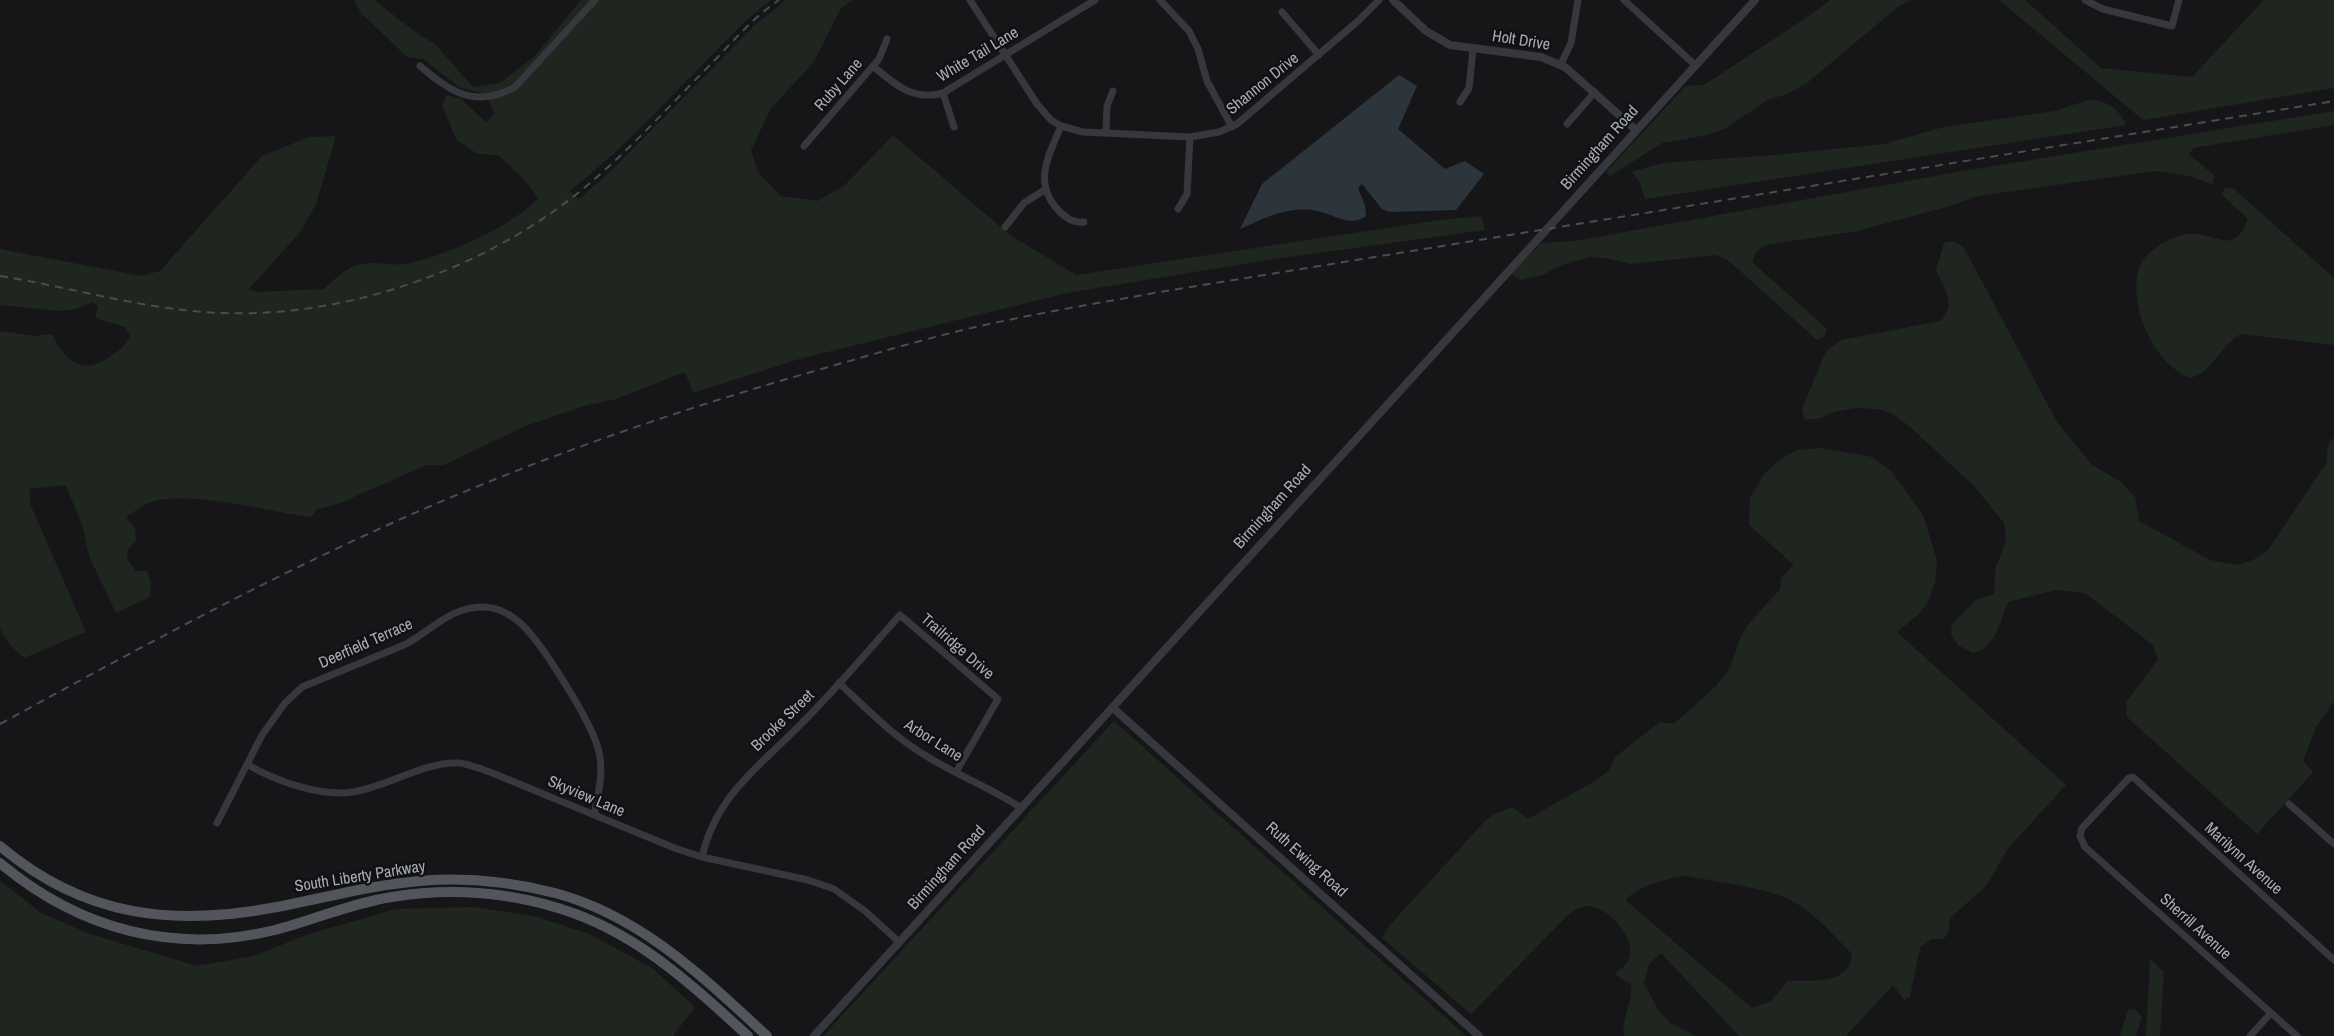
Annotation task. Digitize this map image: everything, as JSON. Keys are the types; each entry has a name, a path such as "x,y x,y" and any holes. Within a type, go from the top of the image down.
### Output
{"main road":[{"name":"South Liberty Parkway","path":"0,846 47,880 78,895 132,912 170,917 233,914 420,881 489,882 556,894 598,909 629,924 657,942 686,962 767,1036"},
{"name":"South Liberty Parkway","path":"0,862 43,895 95,921 138,933 183,939 262,933 360,904 415,894 471,893 526,900 591,920 642,946 678,973 748,1036"}],"street":[{"path":"420,66 437,81 460,94 483,98 506,92 514,87 595,0"},
{"name":"Shannon Drive","path":"970,0 1037,104 1051,120 1061,126 1083,132 1190,137 1210,135 1232,127 1319,55 1379,0"},
{"path":"1160,0 1183,23 1194,40 1208,81 1232,127"},
{"name":"Holt Drive","path":"1393,0 1426,31 1450,45 1541,57 1561,64 1574,73 1636,130"},
{"path":"1561,64 1571,43 1578,0"},
{"path":"1624,0 1695,65"},
{"path":"2085,0 2112,12 2172,26 2179,0"},
{"name":"White Tail Lane","path":"873,66 904,90 923,96 943,93 953,89 1091,1"},
{"name":"Birmingham Road","path":"814,1036 1753,1"},
{"path":"1282,12 1319,55"},
{"name":"Ruby Lane","path":"804,146 879,59 887,39"},
{"path":"1460,102 1469,88 1473,49"},
{"path":"1106,133 1107,106 1113,91"},
{"path":"1567,124 1595,92"},
{"path":"943,93 954,127"},
{"path":"1061,126 1046,164 1046,189 1050,201 1068,219 1077,223 1084,222"},
{"path":"1178,209 1187,194 1190,137"},
{"path":"1005,227 1024,203 1046,189"},
{"name":"Deerfield Terrace","path":"217,823 275,714 302,687 404,645 418,638 447,616 462,609 488,607 503,612 530,633 590,726 599,750 602,767 594,815"},
{"name":"Brooke Street","path":"702,857 714,824 741,781 800,725 900,615"},
{"name":"Trailridge Drive","path":"900,615 998,699 956,772"},
{"name":"Arbor Lane","path":"839,683 895,735 928,758 1000,794 1021,808"},
{"name":"Ruth Ewing Road","path":"1113,708 1479,1036"},
{"name":"Skyview Lane","path":"248,765 271,778 308,788 340,793 366,789 416,772 458,763 490,772 677,849 702,857 808,880 834,890 865,911 899,942"},
{"name":"Marilynn Avenue","path":"2080,836 2082,828 2133,777 2334,960"},
{"path":"2289,804 2334,844"},
{"name":"Sherrill Avenue","path":"2080,836 2085,847 2297,1036"},
{"path":"2250,1036 2271,1013"}],"shaded area":[{"path":"354,0 374,0 418,34 435,44 473,87 500,83 535,56 581,0 771,0 751,16 620,148 570,191 579,199 613,169 755,25 786,0 853,0 841,8 814,62 771,108 751,150 758,172 781,196 818,201 845,185 893,135 1010,235 1076,275 1440,220 1481,216 1485,230 1267,260 1067,293 799,359 693,393 685,372 613,400 587,405 525,426 444,465 427,465 340,503 318,509 311,517 210,500 154,501 126,517 135,529 136,541 128,549 127,559 136,571 147,571 151,583 150,597 116,613 89,556 83,528 66,485 29,489 31,506 86,632 24,658 11,646 0,629 0,331 35,336 52,334 69,358 83,365 101,362 111,356 122,348 130,336 125,327 95,318 98,306 92,302 76,309 59,311 0,305 0,249 141,276 160,271 262,156 309,137 336,136 316,204 301,231 249,289 256,292 324,289 357,265 404,264 437,255 476,239 513,219 538,198 524,179 499,156 476,153 456,139 442,105 447,95 461,99 487,123 495,113 485,94 461,88 423,59 407,57 361,13"},
{"path":"1830,0 1912,0 1899,6 1807,83 1785,95 1769,99 1726,128 1708,135 1662,143 1610,176 1606,172 1686,86 1704,85"},
{"path":"1999,0 2025,0 2101,68 2192,77 2264,0 2334,0 2334,88 2143,120"},
{"path":"1399,75 1417,86 1398,129 1445,169 1465,161 1484,174 1456,210 1389,212 1382,209 1362,184 1358,188 1365,205 1366,216 1360,219 1354,221 1317,211 1297,210 1277,214 1240,229 1262,184"},
{"path":"2088,100 2111,106 2120,114 2126,125 1645,199 1639,181 1632,172 1662,163 1884,144 1944,127 2055,111"},
{"path":"2334,111 2334,125 2193,148 2189,155 2214,175 2212,184 2189,176 2155,171 1978,196 1857,231 1765,245 1756,252 1752,262 1827,329 1824,337 1817,340 1728,260 1715,255 1631,264 1590,257 1564,264 1542,275 1520,280 1511,274 1541,243 1575,241 1957,172"},
{"path":"2225,188 2233,188 2334,278 2334,345 2241,334 2234,338 2199,375 2189,377 2180,373 2166,361 2149,336 2138,306 2137,276 2141,263 2148,255 2161,244 2175,237 2187,234 2230,240 2237,237 2248,219 2222,195"},
{"path":"1953,241 1963,246 2057,422 2092,465 2121,482 2135,497 2139,521 2210,560 2238,565 2253,560 2268,550 2326,464 2328,446 2334,437 2334,701 2316,727 2303,761 2313,772 2257,834 2127,717 2126,702 2158,660 2153,645 2085,593 2056,590 2008,602 1996,633 1987,646 1981,650 1973,653 1958,645 1951,634 1952,624 1976,600 1994,594 1996,567 2006,541 2004,523 1974,486 1908,425 1891,413 1877,409 1855,408 1805,420 1802,409 1826,351 1841,340 1941,321 1946,314 1949,302 1936,270 1944,243"},
{"path":"1820,448 1872,457 1892,472 1923,515 1937,560 1935,582 1927,604 1918,615 1897,632 2066,785 2009,847 1986,886 1950,918 1949,930 1944,939 1931,939 1920,948 1910,997 1904,1000 1893,985 1846,1036 1739,1036 1661,953 1649,964 1644,984 1659,1011 1670,1023 1696,1036 1624,1036 1631,985 1615,974 1628,961 1630,947 1622,929 1615,921 1599,909 1590,906 1582,907 1566,917 1471,1014 1382,938 1390,925 1494,814 1512,807 1528,819 1595,781 1610,770 1615,757 1660,722 1674,724 1717,685 1730,668 1747,626 1780,589 1781,578 1794,565 1749,525 1750,498 1764,474 1779,460 1797,450","holes":["1686,876 1770,892 1794,902 1817,919 1852,954 1849,964 1844,972 1828,979 1788,981 1771,1001 1752,1008 1625,900 1646,886"]},
{"path":"1114,721 1466,1036 823,1036"},
{"path":"0,881 41,913 90,934 197,966 254,956 306,935 396,909 473,907 534,916 589,934 652,968 695,1007 673,1036 0,1036"},
{"path":"2150,959 2164,972 2160,1036 2146,1036"},
{"path":"2135,1009 2142,1017 2136,1036 2120,1036 2128,1010"}],"railway":[{"path":"0,276 153,306 205,312 257,313 309,308 362,298 414,282 464,262 512,238 557,209 612,163 744,29 779,0"},
{"path":"0,724 149,644 350,542 505,475 717,400 930,338 1015,319 1160,292 2334,101"}]}
